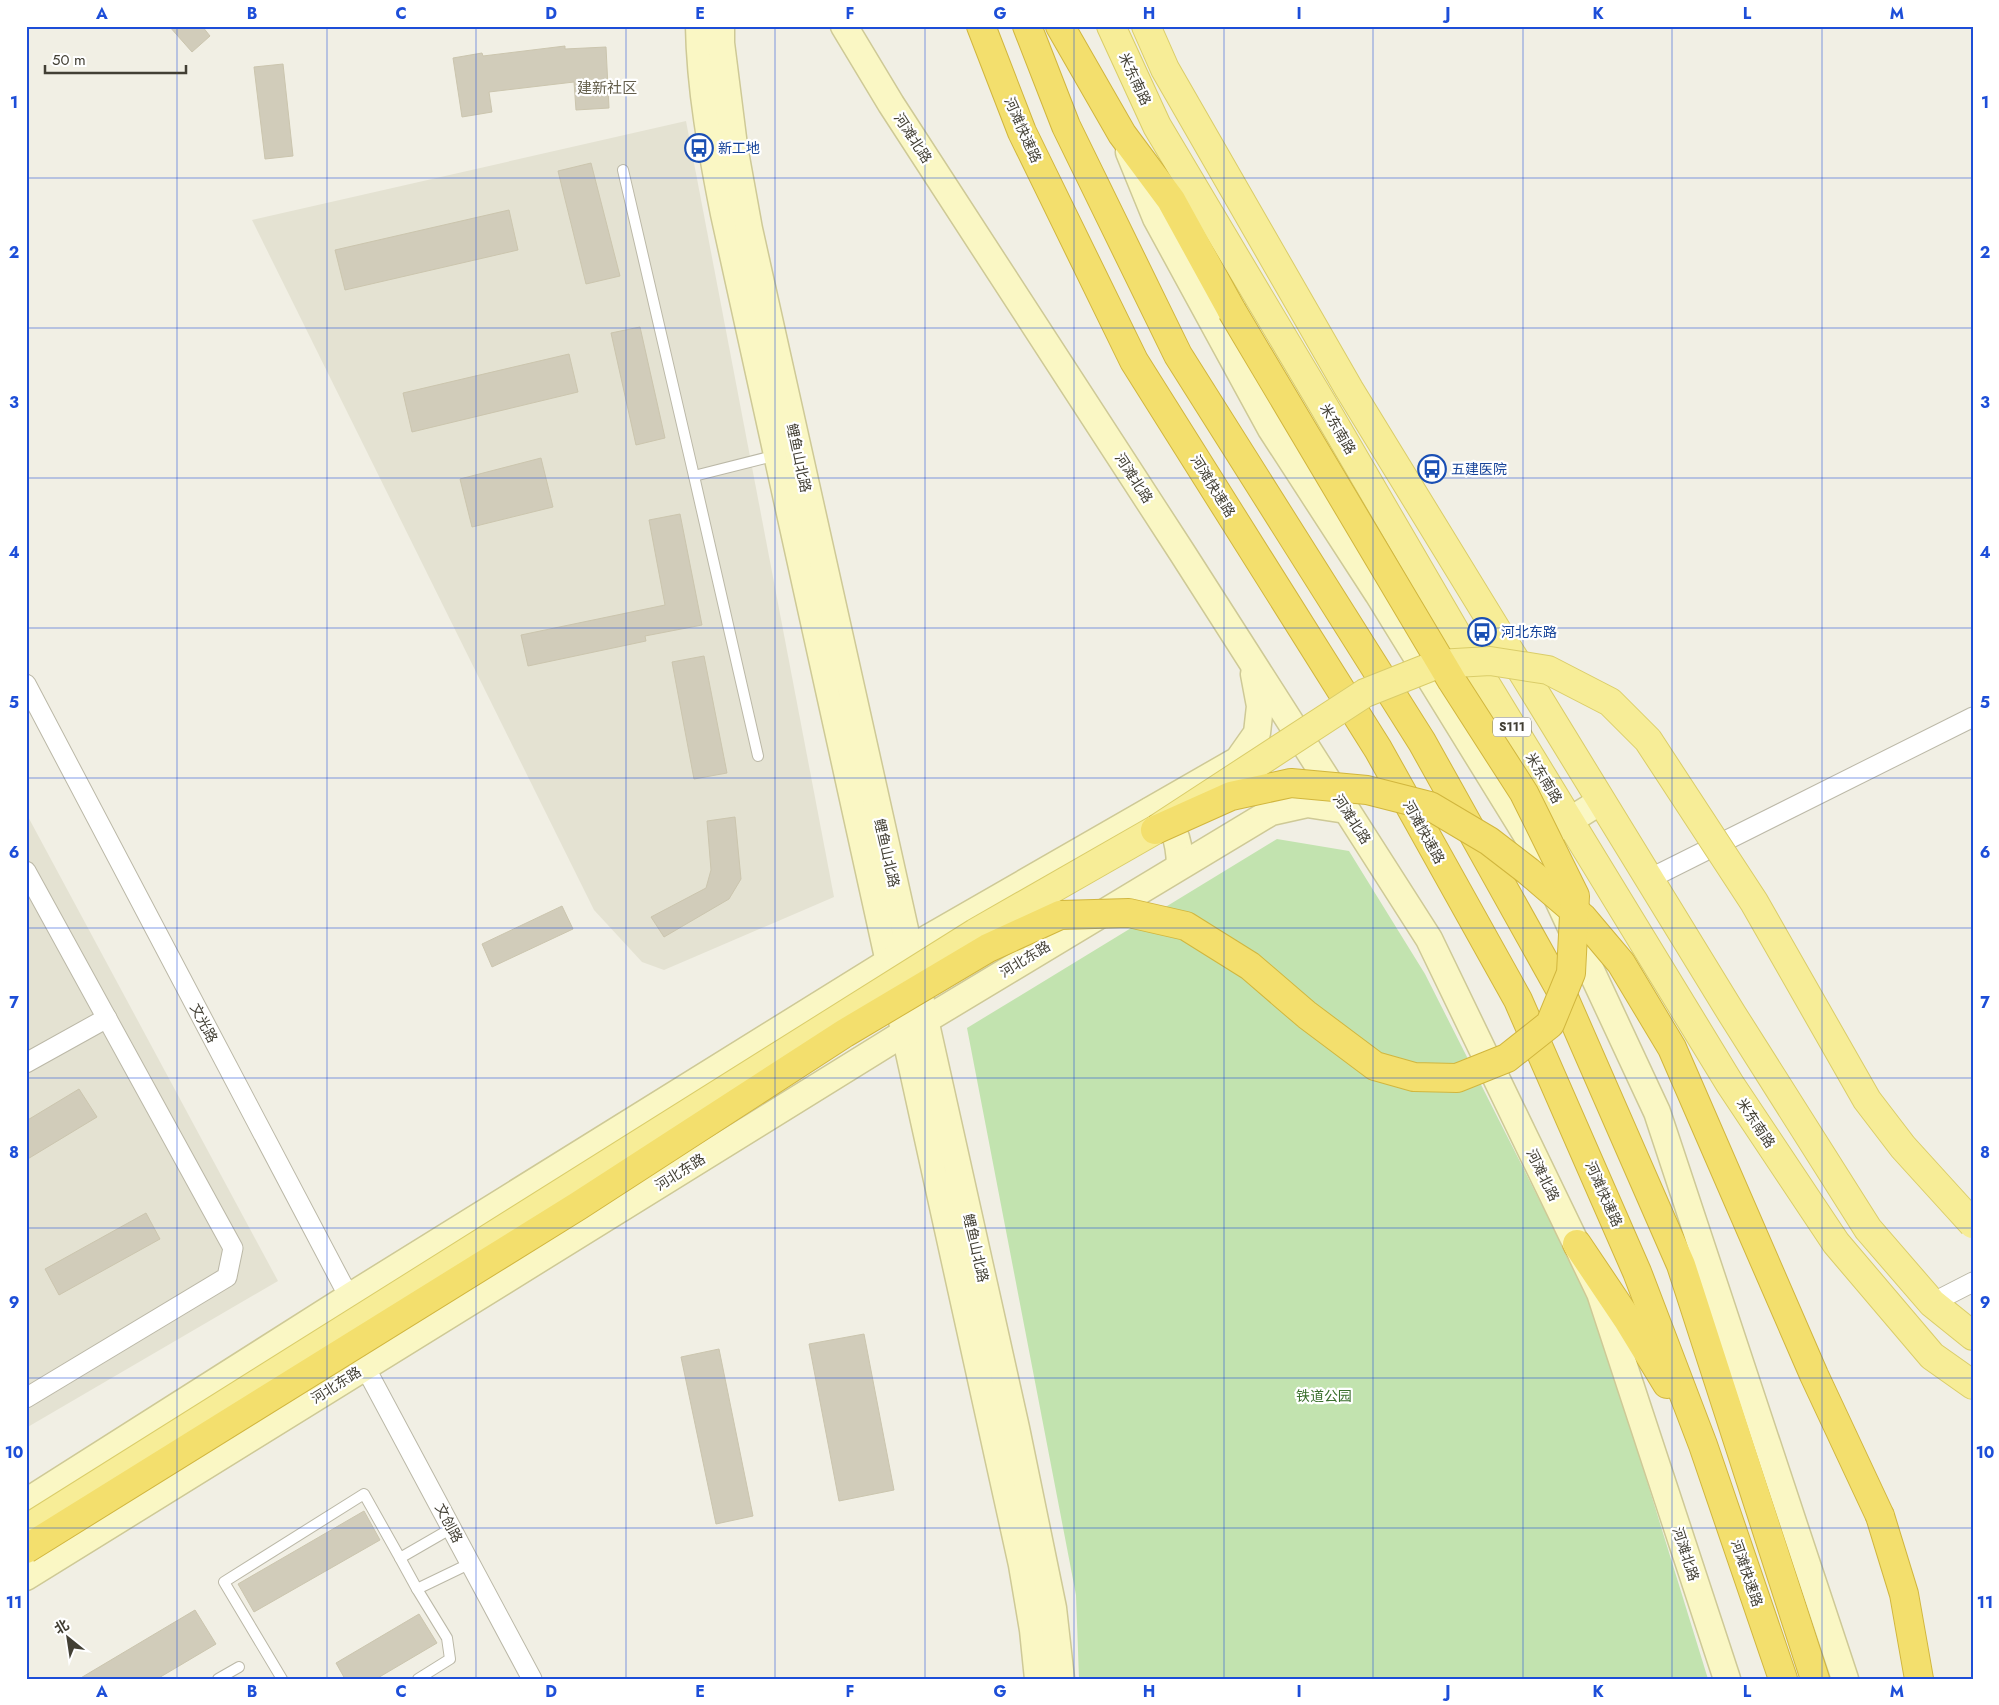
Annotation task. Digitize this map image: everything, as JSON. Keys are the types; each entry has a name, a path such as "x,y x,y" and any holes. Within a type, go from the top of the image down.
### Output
{"highway":[{"name":"河滩快速路","path":"981,26 1022,132 1134,361 1378,749 1518,1000 1637,1272 1704,1445 1783,1679"},
{"path":"1027,26 1066,126 1178,355 1422,742 1562,993 1681,1265 1815,1679"},
{"path":"26,1549 578,1206 846,1033 988,948 1060,915 1129,913 1186,926 1250,966 1307,1014 1375,1066 1414,1078 1458,1078 1507,1058 1550,1024 1572,973 1575,896 1524,793 1452,681 1232,311 1172,200 1122,134 1060,26"},
{"path":"1152,820 1231,796 1291,783 1367,790 1430,806 1489,841 1528,871 1583,918 1621,963 1672,1048 1814,1375 1880,1516 1904,1594 1919,1679"},
{"path":"1577,1244 1628,1320 1704,1445"}],"main road":[{"name":"鲤鱼山北路","path":"699,26 702,69 714,165 787,453 915,1026 1022,1456 1053,1608 1062,1679"},
{"name":"鲤鱼山北路","path":"721,26 721,43 736,155 787,453"},
{"name":"河滩北路","path":"844,26 891,104 1252,661 1429,939 1600,1293 1726,1679"},
{"name":"米东南路","path":"1111,26 1157,126 1322,403 1484,681 1730,1084 1836,1243 1932,1356 1973,1385"},
{"name":"S111","path":"1146,26 1165,69 1350,389 1649,879 1868,1229 1932,1303 1973,1336"},
{"path":"1122,134 1156,218 1271,429 1378,594 1532,844 1657,1112 1845,1679"},
{"path":"26,1529 1152,820 1365,692 1438,664 1490,660 1548,670 1610,702 1648,740 1754,902 1867,1100 1903,1147 1973,1224"},
{"path":"1152,820 1238,760 1257,734 1260,706 1252,661"},
{"path":"1532,844 1601,801"},
{"name":"河北东路","path":"26,1577 915,1026 1270,812 1307,804 1346,810"},
{"path":"26,1502 349,1296 899,955 1160,816 1171,827 1179,843 1180,865"},
{"name":"鲤鱼山北路","path":"915,1026 1022,1565 1033,1630 1038,1679"}],"street":[{"name":"文光路","path":"26,684 349,1296 365,1367"},
{"path":"1649,879 1973,717"},
{"path":"26,871 233,1248 227,1277 26,1398"},
{"path":"26,1063 107,1018"},
{"path":"1932,1303 1973,1282"},
{"name":"文创路","path":"365,1367 532,1679"}],"lane":[{"path":"623,170 758,756"},
{"path":"694,476 787,453"},
{"path":"282,1679 224,1582 364,1494 417,1589 447,1638 450,1659 418,1679"},
{"path":"400,1558 452,1528"},
{"path":"417,1589 470,1563"},
{"path":"218,1679 239,1667"}],"shaded area":[{"path":"686,121 834,897 664,970 642,962 594,910 252,220"},
{"path":"26,813 278,1281 26,1428"}],"green space":[{"name":"铁道公园","path":"1277,839 1349,851 1425,974 1593,1306 1708,1679 1079,1679 1076,1595 967,1028"}],"building":[{"path":"169,26 202,26 210,36 192,52"},
{"path":"565,46 565,49 606,47 609,108 576,110 574,82 489,92 492,112 462,117 453,58 482,53 483,56"},
{"path":"283,64 293,156 265,159 254,67"},
{"path":"591,163 620,276 586,284 558,171"},
{"path":"509,210 518,250 345,290 335,250"},
{"path":"640,327 665,438 636,445 611,333"},
{"path":"569,354 578,392 412,432 403,393"},
{"path":"541,458 553,507 472,527 460,479"},
{"path":"680,514 702,625 645,636 646,641 528,666 521,635 665,605 649,520"},
{"path":"704,656 727,773 694,779 672,662"},
{"path":"735,817 741,879 729,899 664,937 651,917 706,888 711,870 707,821"},
{"path":"562,906 573,929 492,967 482,944"},
{"path":"79,1089 97,1117 26,1160 26,1121"},
{"path":"146,1213 160,1239 59,1295 45,1269"},
{"path":"864,1334 894,1490 839,1501 809,1344"},
{"path":"719,1349 753,1516 716,1524 681,1357"},
{"path":"364,1511 380,1540 254,1612 238,1584"},
{"path":"195,1610 216,1644 157,1679 79,1679"},
{"path":"419,1614 437,1643 376,1679 345,1679 336,1663"}],"place":[{"name":"新工地","path":"699,148"},
{"name":"五建医院","path":"1432,469"},
{"name":"河北东路","path":"1482,632"}],"district":[{"name":"建新社区","path":"607,88"}]}
